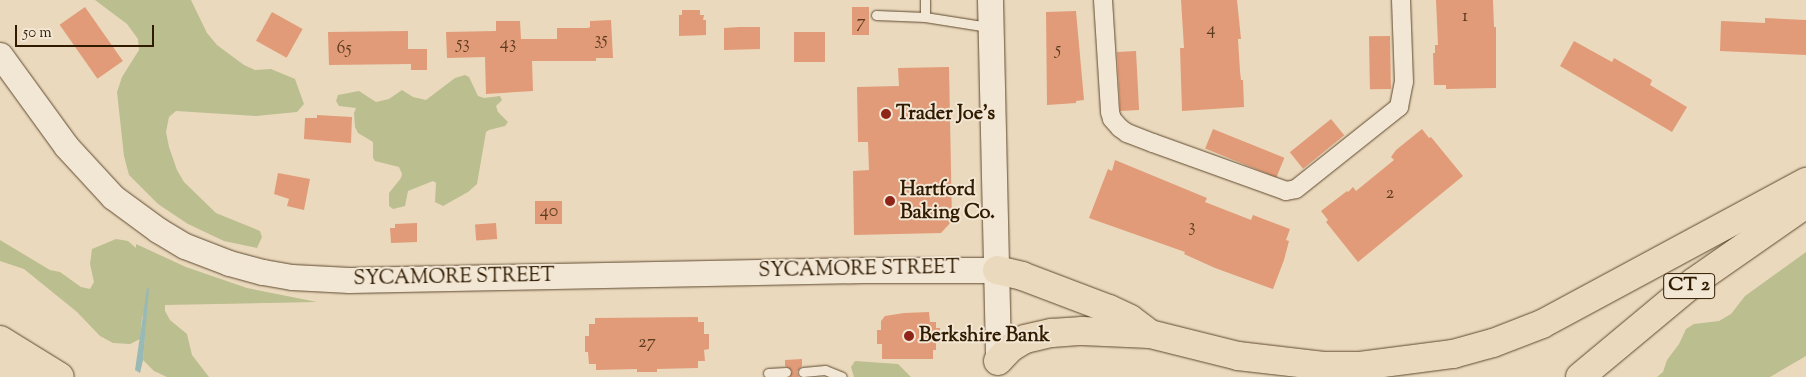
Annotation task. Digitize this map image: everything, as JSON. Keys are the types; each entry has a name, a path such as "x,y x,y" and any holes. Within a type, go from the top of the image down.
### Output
{"highway":[{"path":"998,361 1010,348 1021,341 1047,333 1089,331 1150,334 1238,356 1325,366 1360,366 1416,360 1469,350 1514,336 1549,321 1806,182"},
{"name":"CT 2","path":"1580,377 1633,330 1694,282 1806,204"},
{"path":"997,270 1022,276 1109,309 1150,334"},
{"path":"0,340 60,377"},
{"path":"0,368 38,377"}],"street":[{"path":"990,0 998,361"},
{"path":"1103,0 1110,112 1112,119 1120,128 1127,133 1153,143 1286,191 1296,189 1399,107 1404,82 1401,0"},
{"name":"SYCAMORE STREET","path":"0,55 66,146 113,197 150,225 185,246 229,263 263,272 318,279 356,280 863,270 997,270"}],"lane":[{"path":"925,0 925,16"},
{"path":"876,14 925,16 991,27"},
{"path":"802,372 825,370 842,377"},
{"path":"768,373 786,372"}],"green space":[{"path":"95,0 191,0 207,33 217,45 244,65 255,70 271,69 295,79 304,104 297,112 256,116 176,111 169,117 166,132 169,147 177,170 184,182 216,213 260,231 262,237 257,248 224,241 188,224 158,204 129,175 124,156 117,92 122,77 139,50 138,39 127,24"},
{"path":"465,75 469,77 478,96 484,98 500,96 502,100 496,106 498,112 508,122 505,126 486,132 477,184 468,192 443,206 435,202 436,183 433,181 408,191 405,206 393,209 389,206 389,193 401,178 402,174 399,167 375,161 373,158 373,142 358,133 355,127 354,113 356,108 339,106 336,101 338,95 359,91 376,102 389,99 402,90 413,97 426,100 455,78"},
{"path":"116,239 128,241 136,248 136,244 186,267 247,288 317,302 165,305 165,311 170,320 187,334 192,355 209,377 167,377 154,371 143,360 147,305 142,318 140,339 130,344 113,343 100,336 77,312 24,269 0,261 0,240 50,270 60,272 81,287 90,289 94,282 90,264 92,249"},
{"path":"1806,252 1806,356 1770,377 1657,377 1663,372 1667,360 1679,344 1686,329 1694,324 1719,321 1731,314 1745,296"},
{"path":"855,361 898,364 911,377 854,377 851,367"}],"water":[{"path":"147,288 149,289 143,360 140,373 135,370"}],"building":[{"path":"1181,0 1237,0 1241,39 1238,39 1240,71 1241,80 1243,80 1244,107 1182,111 1180,48 1184,48"},
{"path":"1436,0 1493,0 1494,27 1496,27 1496,88 1446,89 1446,85 1434,85 1433,53 1435,53 1435,45 1438,45"},
{"path":"85,7 123,61 97,79 60,25"},
{"path":"852,7 869,7 869,35 852,35"},
{"path":"682,10 700,10 700,15 704,15 703,20 706,20 706,35 679,36 679,15 682,15"},
{"path":"1076,11 1084,100 1076,101 1076,103 1047,105 1046,12"},
{"path":"272,12 303,29 287,58 256,41"},
{"path":"1765,18 1806,20 1806,55 1720,51 1721,21 1765,23"},
{"path":"611,20 613,58 596,58 596,61 532,61 533,91 486,94 485,57 447,58 446,32 496,31 496,21 520,21 521,39 557,39 557,28 588,28 590,27 590,21"},
{"path":"760,27 760,49 724,50 724,28"},
{"path":"408,31 408,49 427,49 427,70 411,70 411,64 329,65 328,32"},
{"path":"794,32 825,32 825,62 794,62"},
{"path":"1369,36 1390,36 1391,89 1370,89"},
{"path":"1574,41 1612,62 1614,58 1652,80 1650,85 1687,107 1672,132 1560,66"},
{"path":"1136,51 1139,110 1120,111 1117,52"},
{"path":"949,67 952,221 941,233 854,235 853,171 869,170 868,142 858,142 857,87 899,86 898,68"},
{"path":"317,115 352,117 351,143 304,139 305,118 317,118"},
{"path":"1331,119 1344,135 1303,169 1290,152"},
{"path":"1213,129 1284,158 1277,177 1205,148"},
{"path":"1422,129 1429,138 1431,137 1463,176 1358,262 1326,222 1328,220 1321,211 1353,187 1356,191 1394,160 1391,157 1396,150"},
{"path":"1115,160 1207,198 1205,202 1251,220 1253,215 1290,229 1286,240 1289,241 1284,260 1273,289 1215,268 1184,254 1185,252 1089,218 1108,169 1112,171"},
{"path":"278,173 310,179 304,210 287,206 289,199 274,194"},
{"path":"535,201 562,201 562,224 535,224"},
{"path":"417,223 417,242 391,243 390,228 395,228 395,224"},
{"path":"496,223 497,239 476,240 475,224"},
{"name":"Berkshire Bank","path":"929,312 930,322 936,322 936,328 940,328 940,343 936,343 936,350 933,350 933,359 882,359 882,344 877,344 877,330 881,330 881,321 885,316"},
{"path":"698,317 698,322 704,322 704,334 709,334 709,349 704,350 705,361 698,361 698,368 657,369 657,372 637,372 637,369 596,370 596,364 589,364 588,352 585,352 585,336 589,336 589,324 595,324 595,318"},
{"path":"802,359 802,366 797,372 799,377 790,377 792,371 785,366 785,360"}],"place":[{"name":"Trader Joe's","path":"886,114"},
{"name":"Hartford Baking Co.","path":"890,201"},
{"name":"Berkshire Bank","path":"909,336"}]}
